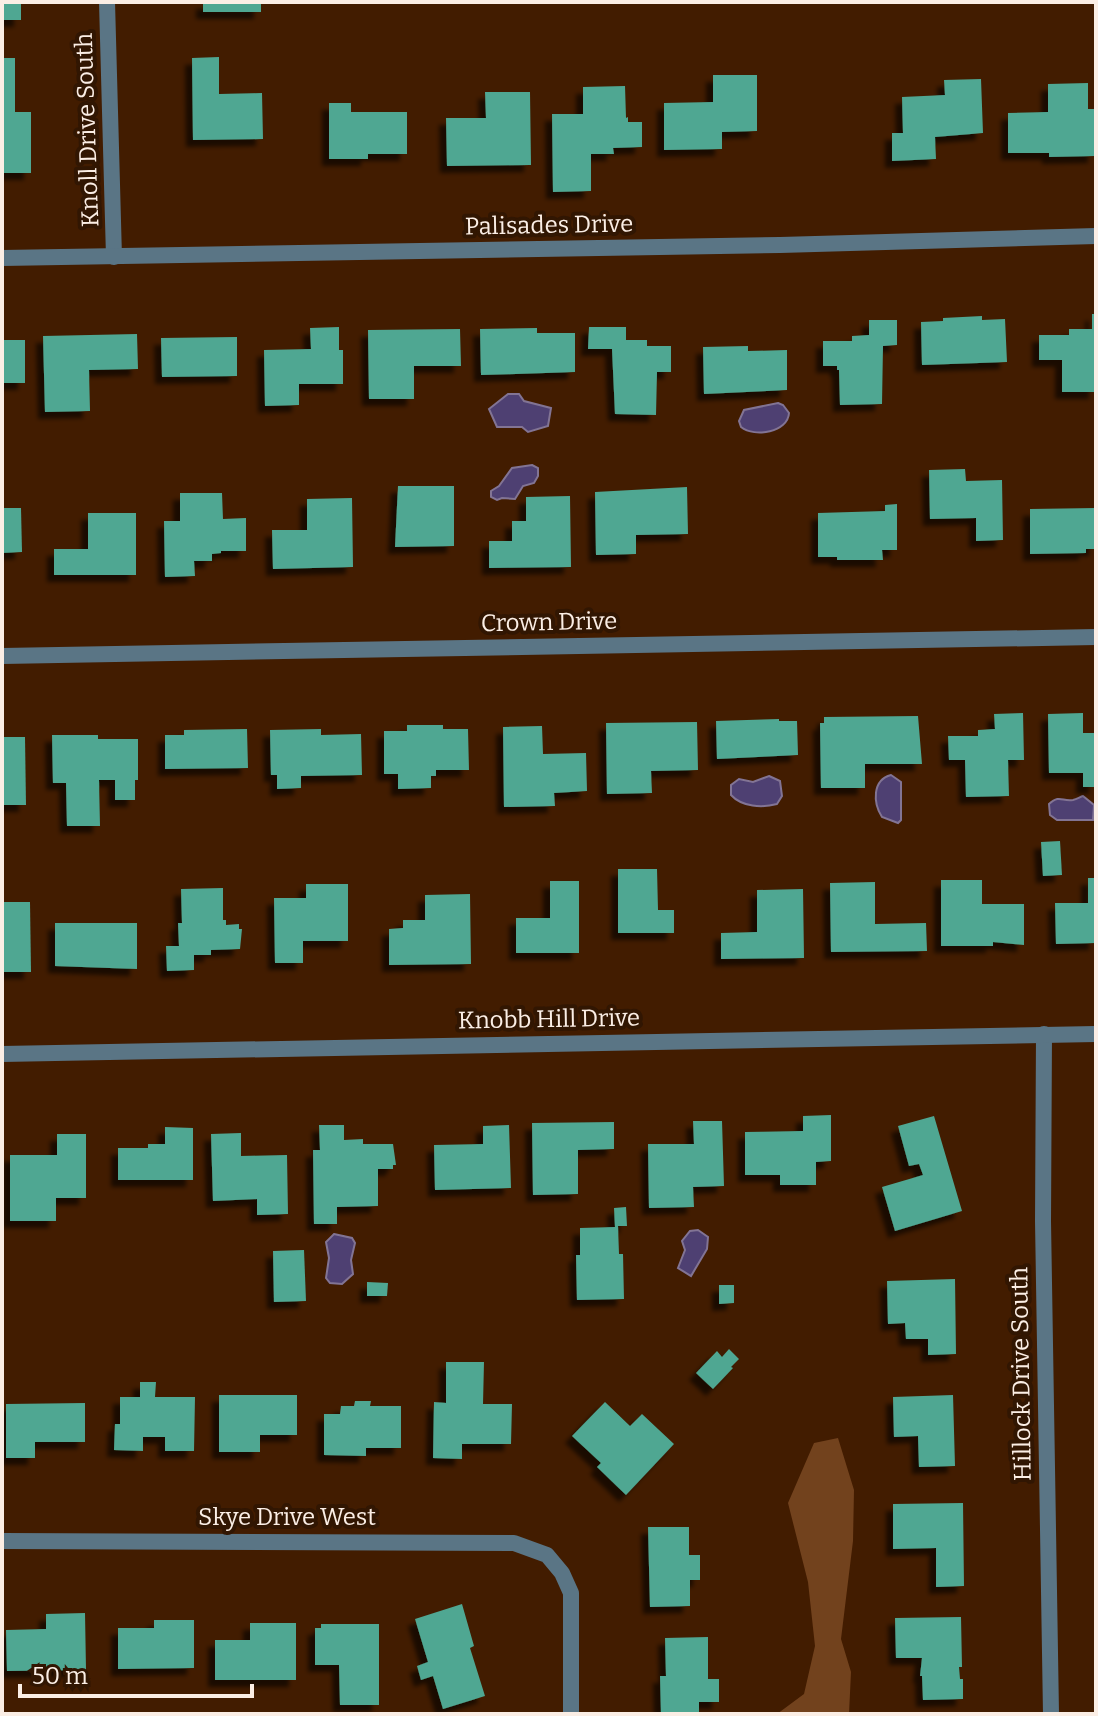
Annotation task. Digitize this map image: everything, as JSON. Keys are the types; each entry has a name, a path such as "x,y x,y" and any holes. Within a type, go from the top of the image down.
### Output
{"street":[{"name":"Knoll Drive South","path":"107,2 114,257"},
{"name":"Palisades Drive","path":"2,258 1096,236"},
{"name":"Crown Drive","path":"2,656 1096,637"},
{"name":"Hillock Drive South","path":"1044,1034 1044,1316 1051,1714"},
{"name":"Knobb Hill Drive","path":"2,1054 1096,1034"},
{"name":"Skye Drive West","path":"2,1541 514,1543 547,1555 562,1573 571,1593 571,1714"}],"shaded area":[{"path":"508,394 519,394 524,401 551,408 548,426 528,432 522,427 497,427 489,409"},
{"path":"778,403 789,413 787,420 777,429 754,432 741,427 739,421 744,410"},
{"path":"532,465 538,468 538,476 534,483 523,486 515,499 497,500 491,497 491,491 499,486 512,468"},
{"path":"891,775 901,782 901,820 898,823 882,817 876,799 880,782"},
{"path":"769,776 780,781 782,796 777,804 752,806 731,795 731,785 739,779 753,782"},
{"path":"1083,796 1094,805 1093,820 1057,820 1050,815 1049,804 1053,801"},
{"path":"698,1230 708,1237 707,1249 691,1276 678,1268 685,1250 682,1241 690,1231"},
{"path":"334,1234 352,1238 355,1243 351,1260 353,1274 342,1284 330,1283 326,1278 329,1258 326,1242"},
{"path":"838,1438 854,1490 853,1541 841,1639 851,1672 849,1714 777,1714 804,1694 815,1646 808,1582 788,1503 814,1443"}],"building":[{"path":"2,2 21,2 21,20 2,20"},
{"path":"203,2 261,2 261,12 203,12"},
{"path":"219,57 219,94 262,93 263,139 193,140 192,58"},
{"path":"2,58 15,58 15,112 31,112 31,173 2,173"},
{"path":"713,75 757,75 757,131 722,132 722,149 664,150 664,103 713,102"},
{"path":"981,79 983,133 935,137 936,159 892,161 892,133 903,133 902,97 945,95 944,80"},
{"path":"1088,83 1088,109 1094,109 1095,156 1049,157 1049,153 1008,153 1008,113 1048,112 1048,84"},
{"path":"625,86 626,118 628,122 642,122 642,147 613,148 614,154 591,154 591,191 553,192 552,114 583,114 583,87"},
{"path":"485,92 530,92 531,165 447,166 446,118 486,118"},
{"path":"329,103 351,103 351,112 407,112 407,154 368,154 368,159 329,159"},
{"path":"1092,314 1096,314 1096,392 1062,392 1062,360 1039,360 1039,335 1069,335 1069,329 1092,329"},
{"path":"982,316 982,320 1005,319 1007,362 922,365 921,322"},
{"path":"869,320 897,320 897,345 883,346 882,404 840,405 839,370 837,366 823,366 823,341 852,341 852,336 869,335"},
{"path":"339,327 343,384 299,384 299,405 265,406 264,350 311,349 310,328"},
{"path":"589,327 626,327 626,340 647,340 647,346 671,346 671,372 657,372 656,415 615,414 612,349 588,349"},
{"path":"537,328 537,333 575,333 575,372 481,375 480,329"},
{"path":"460,329 461,366 414,366 414,399 369,399 368,330"},
{"path":"137,334 138,369 89,370 90,411 45,412 43,336"},
{"path":"237,337 237,376 162,377 161,338"},
{"path":"2,340 25,340 25,383 2,383"},
{"path":"748,346 748,351 787,350 787,390 704,394 703,347"},
{"path":"965,469 966,481 1002,480 1003,540 976,541 976,518 930,519 929,470"},
{"path":"398,486 454,486 454,546 395,547"},
{"path":"687,487 688,534 636,535 636,554 596,555 595,492"},
{"path":"180,493 222,493 223,519 246,518 246,551 221,551 212,554 212,561 194,561 195,576 165,577 164,521 180,521"},
{"path":"570,496 571,567 489,568 489,541 512,541 512,521 526,521 526,497"},
{"path":"352,498 353,567 273,569 272,530 307,530 307,499"},
{"path":"897,504 897,550 882,550 883,560 818,557 818,513 885,511 885,505"},
{"path":"2,508 21,508 22,552 2,553"},
{"path":"1096,508 1096,549 1086,549 1086,553 1030,554 1030,509"},
{"path":"88,513 136,513 136,575 54,575 54,549 88,549"},
{"path":"1023,713 1024,760 1008,760 1009,796 966,797 965,760 949,760 948,736 978,736 978,730 995,729 994,714"},
{"path":"1083,713 1083,733 1096,733 1096,787 1083,787 1083,773 1049,773 1048,714"},
{"path":"918,716 922,764 865,764 865,788 821,788 820,723 824,723 824,717"},
{"path":"716,721 797,721 798,755 717,759"},
{"path":"697,722 698,770 651,771 652,793 607,794 606,723"},
{"path":"407,725 468,729 469,770 436,770 436,776 431,776 431,788 398,789 398,774 384,774 384,731 407,731"},
{"path":"542,726 543,754 586,753 587,791 554,793 555,806 504,807 503,727"},
{"path":"247,729 248,768 165,769 165,735 184,735 184,730"},
{"path":"321,729 321,735 361,734 362,775 301,776 301,788 277,789 277,775 271,775 270,730"},
{"path":"52,735 138,739 135,800 115,800 115,780 99,780 100,826 67,826 66,783 53,783"},
{"path":"2,737 25,737 26,805 2,805"},
{"path":"1060,841 1062,875 1043,876 1041,842"},
{"path":"618,869 657,869 658,910 674,910 674,933 618,933"},
{"path":"1088,878 1096,878 1096,943 1056,944 1055,903 1088,903"},
{"path":"941,880 982,880 982,904 1024,904 1024,945 993,942 993,946 941,946"},
{"path":"550,881 579,881 579,953 516,953 516,918 550,918"},
{"path":"875,882 875,924 926,923 927,951 831,952 830,883"},
{"path":"306,884 348,884 348,941 303,941 303,963 275,963 274,898 306,898"},
{"path":"223,888 223,920 226,920 226,925 239,924 239,929 242,929 240,949 211,950 211,955 194,955 194,970 167,971 166,946 179,946 181,889"},
{"path":"803,889 804,958 721,959 721,933 757,932 757,890"},
{"path":"470,894 471,964 389,965 389,929 403,928 403,920 425,920 425,895"},
{"path":"2,902 30,902 31,972 2,972"},
{"path":"55,923 137,923 137,969 55,966"},
{"path":"831,1115 831,1161 816,1162 816,1185 780,1185 780,1175 745,1175 745,1132 803,1131 803,1116"},
{"path":"934,1116 962,1211 895,1231 882,1187 923,1175 919,1164 909,1166 898,1126"},
{"path":"693,1121 722,1121 724,1186 693,1187 694,1207 649,1208 648,1144 694,1144"},
{"path":"614,1122 614,1149 578,1150 578,1194 533,1195 532,1123"},
{"path":"319,1125 344,1125 344,1140 363,1139 363,1144 393,1144 396,1165 393,1169 378,1169 378,1206 337,1207 337,1224 314,1224 313,1150 320,1150"},
{"path":"509,1125 511,1188 435,1190 434,1145 483,1144 483,1126"},
{"path":"165,1127 193,1128 193,1180 118,1180 118,1148 148,1148 148,1144 165,1144"},
{"path":"241,1133 241,1156 287,1155 288,1214 257,1215 257,1199 213,1201 211,1134"},
{"path":"57,1134 86,1134 86,1198 56,1198 56,1221 10,1221 10,1155 57,1155"},
{"path":"626,1207 627,1226 618,1226 619,1254 623,1254 624,1299 577,1300 576,1255 580,1255 580,1228 615,1227 614,1208"},
{"path":"304,1250 306,1301 274,1302 273,1251"},
{"path":"955,1279 956,1354 928,1355 928,1339 906,1339 905,1323 888,1324 887,1281"},
{"path":"367,1282 388,1283 387,1296 367,1296"},
{"path":"719,1285 734,1285 734,1303 719,1304"},
{"path":"729,1349 739,1359 713,1389 696,1373 717,1351 722,1357"},
{"path":"446,1362 484,1362 483,1404 512,1404 511,1444 462,1444 462,1459 433,1458 434,1402 446,1403"},
{"path":"140,1382 156,1382 155,1397 195,1397 194,1451 165,1451 165,1437 143,1437 143,1451 114,1450 115,1424 120,1424 120,1397 140,1397"},
{"path":"219,1395 297,1395 297,1435 260,1435 260,1452 219,1452"},
{"path":"953,1395 955,1466 919,1467 918,1436 894,1437 893,1397"},
{"path":"355,1401 371,1401 370,1406 401,1406 401,1448 366,1448 366,1456 324,1455 324,1414 340,1414 341,1406 354,1406"},
{"path":"605,1402 630,1426 642,1414 674,1444 626,1495 597,1467 601,1463 572,1436"},
{"path":"85,1403 85,1442 35,1442 35,1458 6,1458 6,1404"},
{"path":"963,1503 964,1586 936,1587 936,1548 893,1549 893,1504"},
{"path":"648,1527 689,1527 689,1555 700,1555 700,1580 690,1580 690,1606 650,1607"},
{"path":"462,1604 474,1646 470,1648 485,1696 443,1709 433,1676 421,1680 417,1666 428,1662 415,1619"},
{"path":"85,1613 86,1670 7,1671 6,1630 46,1629 46,1614"},
{"path":"961,1617 962,1667 959,1667 960,1679 963,1679 963,1699 923,1700 920,1676 922,1658 896,1658 895,1618"},
{"path":"154,1620 194,1620 194,1668 118,1669 118,1628 154,1628"},
{"path":"250,1623 296,1623 296,1680 215,1680 215,1640 250,1640"},
{"path":"321,1624 379,1624 379,1705 340,1705 339,1665 315,1665 315,1628 321,1628"},
{"path":"708,1637 708,1679 719,1679 719,1702 699,1702 699,1714 661,1714 660,1676 666,1676 665,1638"}]}
